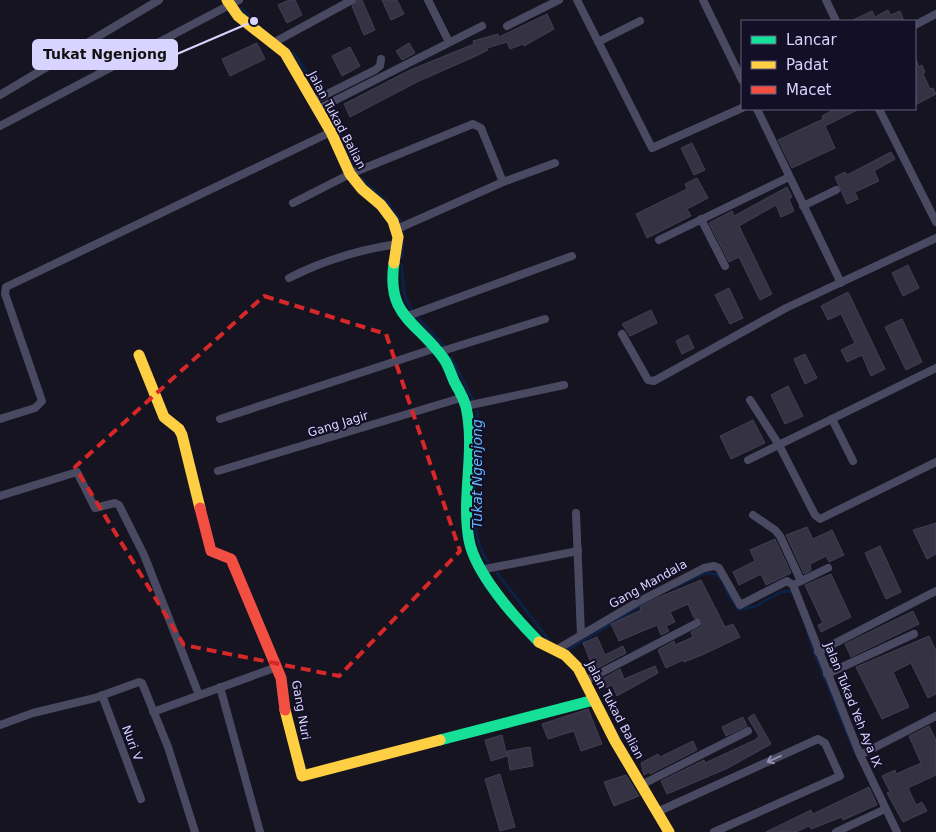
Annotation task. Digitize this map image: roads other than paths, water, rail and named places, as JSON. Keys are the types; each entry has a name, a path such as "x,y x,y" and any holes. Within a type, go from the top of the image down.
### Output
{"street":[{"path":"0,95 159,0"},
{"path":"273,43 352,0"},
{"path":"428,0 449,42"},
{"path":"507,26 559,0"},
{"path":"577,0 653,148 741,108"},
{"path":"702,0 741,78"},
{"path":"826,0 836,20"},
{"path":"0,126 232,2"},
{"name":"Jalan Tukad Balian","path":"232,2 238,16 284,53 331,132 350,174 362,189 382,205 397,228 392,291 405,317 437,350 464,399 470,443 466,516 469,541 480,570 534,636 573,662 585,681 614,741 669,832"},
{"path":"916,24 936,14"},
{"path":"598,42 640,21"},
{"path":"315,105 482,26"},
{"path":"315,105 375,70 380,66 381,59"},
{"path":"757,110 841,283"},
{"path":"880,110 936,222"},
{"path":"293,203 350,174 449,132 476,124 481,128 503,182"},
{"path":"0,419 35,408 42,401 5,294 6,287 331,132"},
{"path":"397,228 503,182 555,163"},
{"path":"659,240 790,177"},
{"path":"803,206 836,190"},
{"path":"701,219 725,266"},
{"path":"622,334 648,380 652,382 786,308 936,238"},
{"path":"289,278 337,256 364,249 397,244"},
{"path":"405,317 572,256"},
{"path":"220,419 437,350 545,319"},
{"name":"Gang Nuri","path":"139,355 164,417 179,429 182,435 211,551 231,559 277,667 284,691 288,726 299,769 303,776 594,700"},
{"path":"748,460 936,368"},
{"path":"464,399 564,385"},
{"name":"Gang Jagir","path":"325,434 464,399"},
{"name":"Gang Jagir","path":"218,471 464,399"},
{"path":"750,400 779,445 815,515 820,519 936,462"},
{"path":"832,419 853,461"},
{"path":"0,496 77,472 95,508 116,503 119,505 144,554 199,695"},
{"path":"576,514 581,635"},
{"path":"753,515 776,530 801,581"},
{"path":"480,570 578,551"},
{"name":"Gang Mandala","path":"556,650 636,603 707,567 719,568 737,604 744,604 788,581 793,585"},
{"path":"793,585 828,568"},
{"name":"Jalan Tukad Yeh Aya IX","path":"793,585 860,756 897,832"},
{"path":"818,652 936,592"},
{"path":"585,681 696,623"},
{"path":"827,674 914,634"},
{"path":"153,712 277,667"},
{"path":"0,725 33,713 102,696 139,682 144,688 168,747 195,832"},
{"path":"220,687 260,832"},
{"name":"Nuri V","path":"102,696 141,799"},
{"path":"860,756 936,716"},
{"path":"641,786 748,731"},
{"path":"657,812 818,739 825,743 840,776 714,832"},
{"path":"836,832 881,812"}],"waterway":[{"name":"Tukat Ngenjong","path":"241,8 260,27"},
{"name":"Tukat Ngenjong","path":"288,50 296,56 315,87"},
{"name":"Tukat Ngenjong","path":"329,111 355,166"},
{"name":"Tukat Ngenjong","path":"361,178 388,203 402,223"},
{"name":"Tukat Ngenjong","path":"402,257 403,230"},
{"name":"Tukat Ngenjong","path":"402,266 405,295 412,310"},
{"name":"Tukat Ngenjong","path":"416,316 445,347"},
{"name":"Tukat Ngenjong","path":"451,357 473,400"},
{"name":"Tukat Ngenjong","path":"477,411 478,429 474,510 476,530 481,548 489,564"},
{"name":"Tukat Ngenjong","path":"497,573 551,643"},
{"path":"675,587 705,573 716,574 721,579"},
{"path":"724,584 729,596 739,610 756,606 781,592 790,591 794,594"},
{"path":"566,651 652,599"},
{"path":"807,631 855,753"}],"place":[{"name":"Tukat Ngenjong","path":"254,21"}]}
